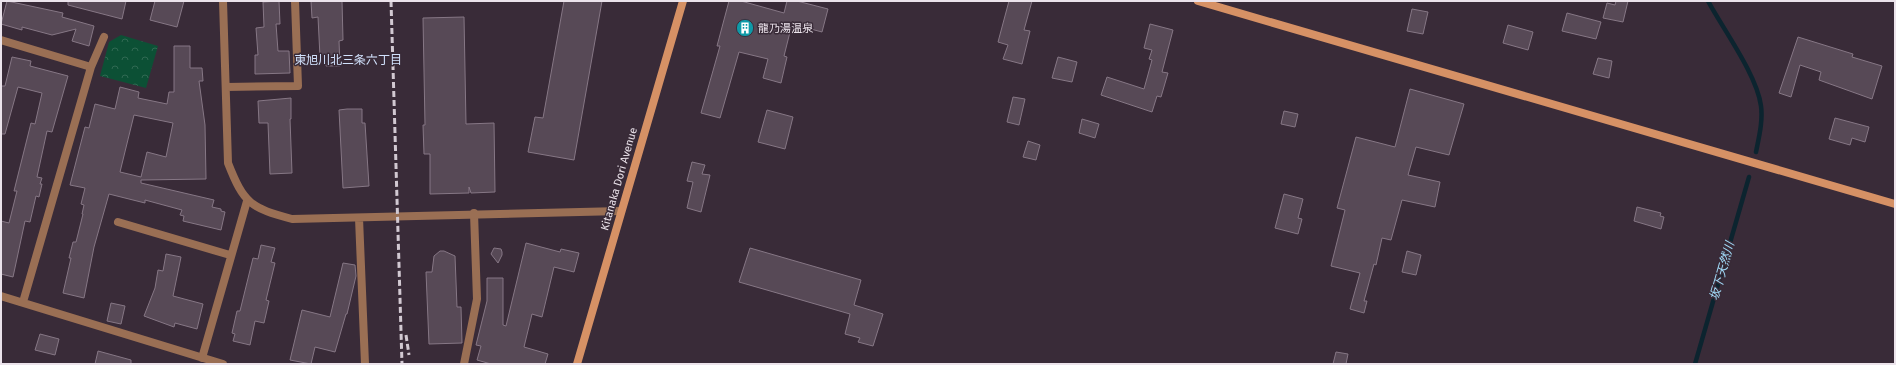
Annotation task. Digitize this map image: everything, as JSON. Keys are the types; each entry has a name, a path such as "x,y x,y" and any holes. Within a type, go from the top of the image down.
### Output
{"street":[{"path":"223,1 228,163 237,186 247,201 265,212 292,219 359,218 474,213 621,211"},
{"path":"226,87 298,86 295,1"},
{"name":"Kitanaka Dori Avenue","path":"576,364 683,1"},
{"path":"1198,1 1895,204"},
{"path":"23,302 91,67 104,37"},
{"path":"1,40 91,67"},
{"path":"202,358 230,255 247,201"},
{"path":"464,364 477,299 474,213"},
{"path":"359,218 365,364"},
{"path":"118,222 230,255"},
{"path":"1,296 75,320 223,364"}],"green space":[{"path":"121,35 158,46 146,88 100,76 109,42"}],"building":[{"path":"7,1 63,13 62,17 94,26 89,46 72,41 76,29 52,35 22,27 22,30 1,24"},
{"path":"68,1 126,1 122,19 68,5"},
{"path":"155,1 184,1 177,27 150,20"},
{"path":"279,1 280,24 276,24 278,51 289,51 290,73 255,74 255,55 258,55 256,28 264,27 263,2"},
{"path":"311,1 342,1 343,40 339,41 340,66 326,66 325,57 320,57 318,17 312,18"},
{"path":"564,1 602,1 574,160 528,152 535,117 543,118"},
{"path":"729,1 741,1 784,13 787,1 797,1 828,9 822,32 792,24 784,56 787,57 781,83 763,78 768,59 739,52 720,118 701,113 720,46 717,46"},
{"path":"1009,1 1032,1 1024,30 1030,31 1022,64 1003,59 1008,45 998,42"},
{"path":"1616,1 1628,1 1623,22 1603,18 1607,3 1615,5"},
{"path":"1412,9 1428,12 1423,34 1407,31"},
{"path":"1567,13 1601,22 1596,39 1562,31"},
{"path":"464,17 466,124 494,123 495,192 471,193 469,187 469,193 430,194 430,154 424,154 423,125 425,125 423,18"},
{"path":"1150,24 1173,30 1162,72 1168,73 1161,97 1157,96 1152,112 1101,95 1107,77 1144,89 1152,60 1149,59 1152,50 1144,48"},
{"path":"1508,25 1533,32 1528,50 1503,43"},
{"path":"1798,37 1853,54 1852,57 1882,66 1872,99 1819,80 1821,72 1800,65 1791,97 1779,93"},
{"path":"174,46 190,46 190,68 202,68 203,81 199,81 205,125 206,179 141,180 141,183 214,200 212,207 221,209 221,211 225,212 221,230 183,221 184,216 180,215 182,210 145,200 145,203 109,194 94,247 84,298 63,293 71,258 69,258 73,242 76,242 84,205 81,204 85,188 70,185 85,127 89,128 95,104 115,109 120,87 139,92 138,98 167,104 169,92 174,92","holes":["134,115 173,123 166,157 147,152 141,177 120,172"]},
{"path":"12,57 31,61 30,66 68,76 52,132 47,131 37,177 42,178 39,197 36,196 30,222 25,221 13,277 1,274 1,221 9,223 17,191 14,191 31,123 35,124 42,93 18,87 5,134 1,134 1,86 5,86"},
{"path":"1058,57 1077,62 1072,82 1052,78"},
{"path":"1598,58 1612,61 1609,78 1593,74"},
{"path":"1410,89 1464,104 1449,155 1416,147 1408,175 1440,182 1435,207 1402,200 1391,240 1382,238 1376,265 1374,264 1364,301 1367,301 1364,313 1350,309 1360,273 1331,266 1345,210 1337,208 1356,137 1395,147"},
{"path":"1013,97 1025,99 1019,125 1007,122"},
{"path":"291,98 290,119 292,173 270,174 268,123 259,123 258,101"},
{"path":"362,109 362,123 365,123 369,186 343,188 339,110"},
{"path":"767,110 793,117 785,149 758,142"},
{"path":"1284,111 1298,114 1295,127 1281,124"},
{"path":"1835,118 1869,127 1865,142 1852,138 1850,145 1829,139"},
{"path":"1082,119 1099,124 1095,138 1079,133"},
{"path":"1028,141 1040,145 1036,160 1023,157"},
{"path":"692,162 705,165 702,174 710,175 701,212 687,208 693,182 687,181"},
{"path":"1284,194 1303,199 1298,218 1302,219 1298,234 1275,228"},
{"path":"1637,207 1661,213 1660,216 1664,217 1661,229 1634,221"},
{"path":"526,243 560,252 561,249 579,253 574,272 554,267 542,317 532,314 524,347 548,354 545,364 491,364 477,360 481,346 476,345 487,301 487,278 503,278 503,325 506,326"},
{"path":"261,245 275,248 271,262 275,263 266,300 269,301 264,323 255,321 250,345 233,341 235,334 232,333 237,311 240,311 253,258 258,259"},
{"path":"494,248 501,249 502,252 498,263 491,254"},
{"path":"750,248 861,280 854,305 883,314 873,346 858,342 860,338 845,334 850,314 739,282"},
{"path":"440,251 444,251 455,256 457,307 461,307 462,343 429,344 426,272 432,272 434,256"},
{"path":"1407,251 1421,255 1416,275 1402,272"},
{"path":"166,254 181,257 173,296 203,304 197,329 175,323 174,327 144,316 155,288 158,270 163,271"},
{"path":"343,263 355,265 356,276 347,314 335,352 315,347 311,364 290,360 302,310 330,317"},
{"path":"111,303 125,306 121,324 107,321"},
{"path":"40,334 59,339 55,355 35,350"},
{"path":"98,351 131,360 131,364 95,364"},
{"path":"1336,352 1348,354 1346,364 1333,364"}],"waterway":[{"name":"坂下天然川","path":"1708,1 1739,52 1753,80 1758,94 1761,106 1761,117 1756,152"},
{"name":"坂下天然川","path":"1695,364 1749,177"}],"railway":[{"path":"391,1 402,364"},
{"path":"406,335 409,355"}],"place":[{"name":"龍乃湯温泉","path":"745,28"}],"district":[{"name":"東旭川北三条六丁目","path":"348,60"}]}
